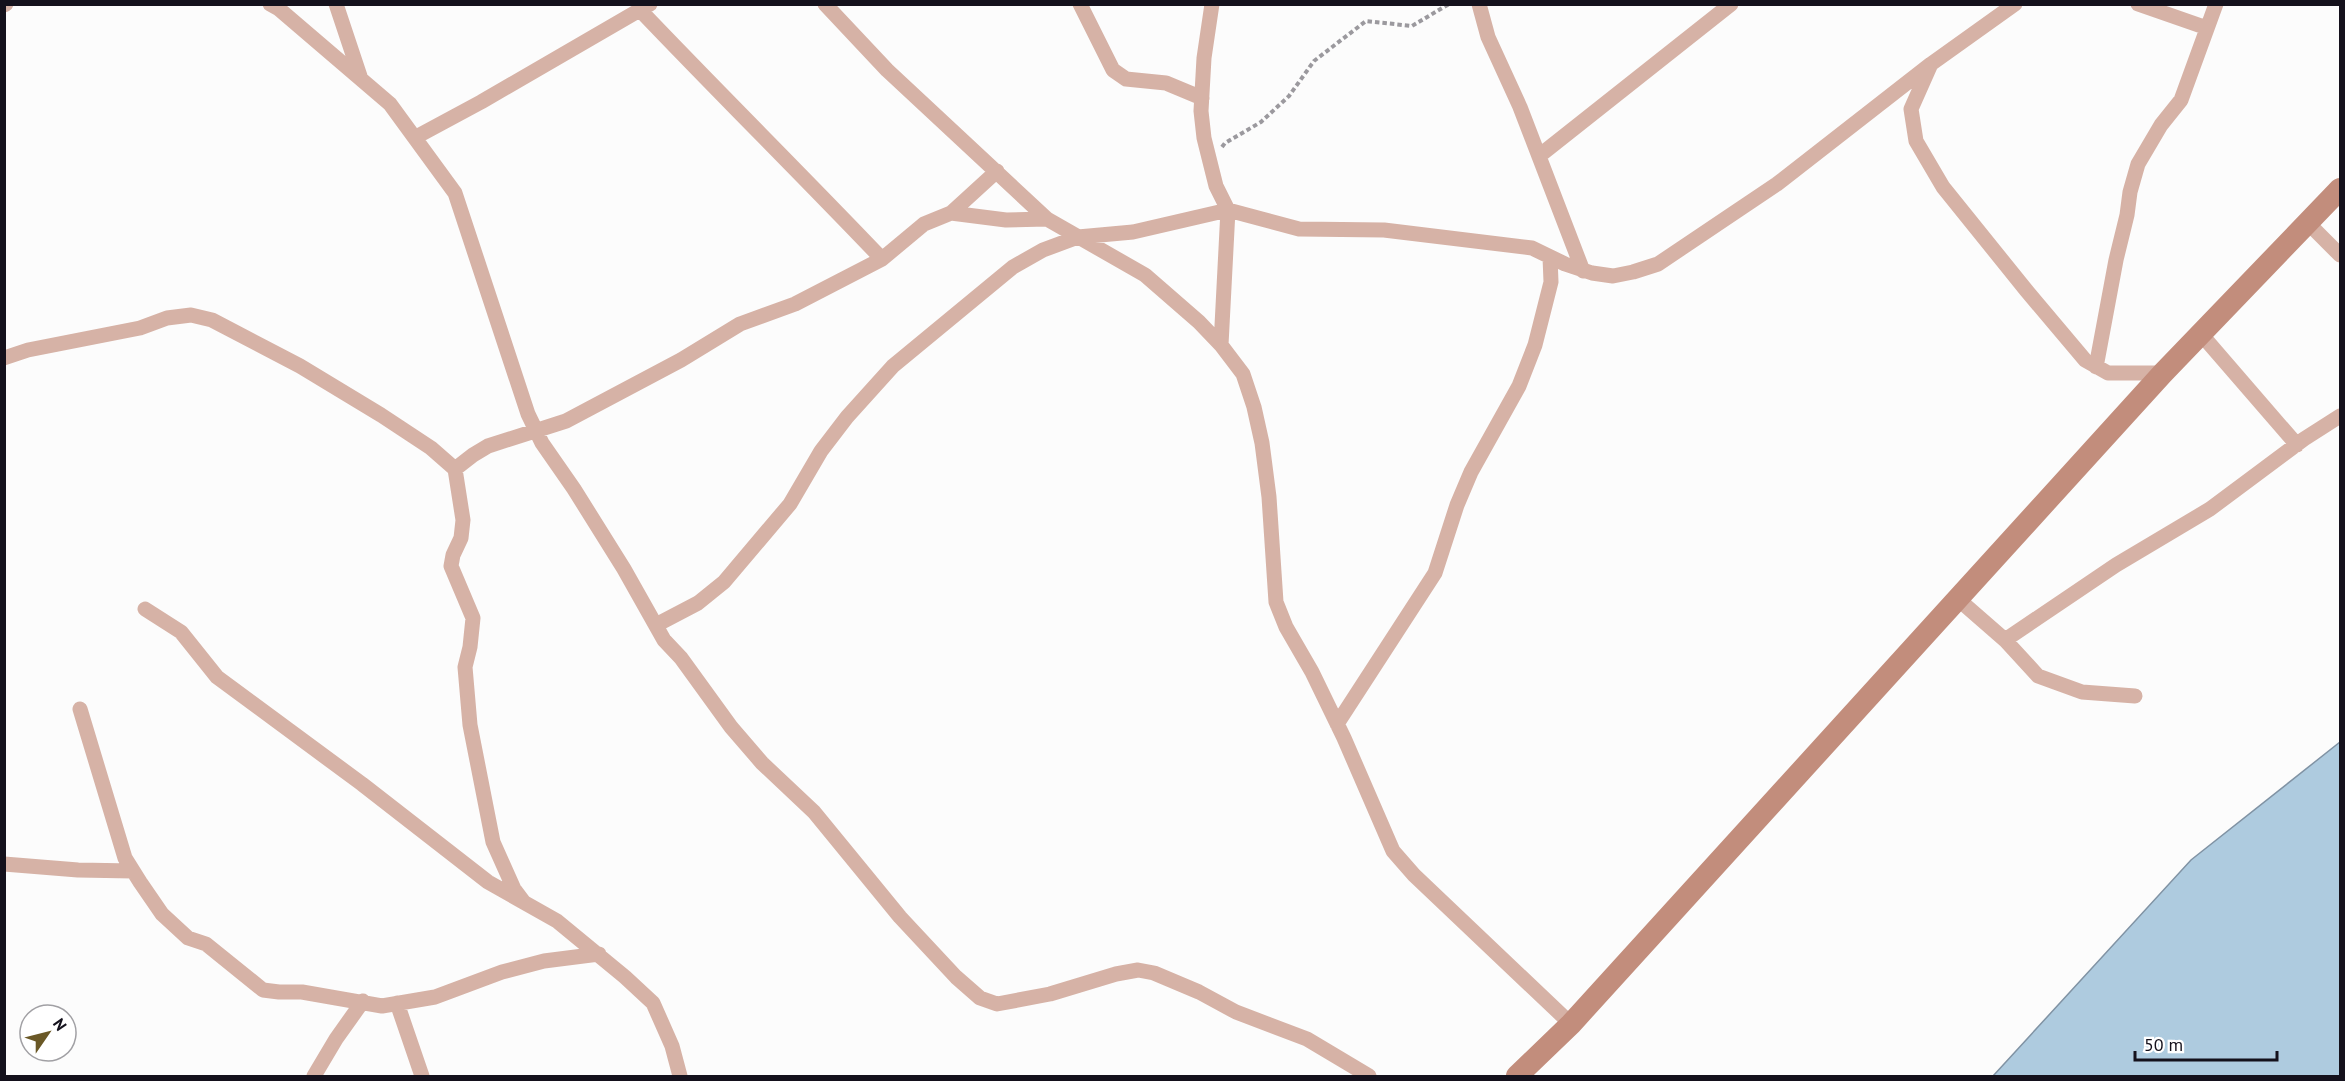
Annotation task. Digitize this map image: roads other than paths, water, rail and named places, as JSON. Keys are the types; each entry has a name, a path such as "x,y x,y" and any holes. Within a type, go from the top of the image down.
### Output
{"street":[{"path":"270,4 279,9 390,104 455,193 502,338 535,429 624,568 664,640 681,658 746,745 814,812 900,917 956,977 980,998 997,1004 1050,994 1116,974 1138,970 1154,973 1199,992 1236,1012 1307,1039 1369,1077"},
{"path":"336,4 361,79"},
{"path":"825,4 887,70 1047,219 1145,275 1199,322 1221,345 1243,374 1254,407 1269,497 1276,602 1286,627 1312,672 1337,724 1393,851 1414,875 1571,1024"},
{"path":"1080,4 1113,70 1126,79 1166,83 1202,98"},
{"path":"1212,4 1204,58 1202,98 1204,138 1216,186 1228,210 1221,345"},
{"path":"1479,4 1488,37 1539,156 1583,271"},
{"path":"1539,156 1731,4"},
{"path":"656,625 698,603 724,582 790,504 821,451 847,417 893,366 1013,267 1043,250 1078,237 1133,232 1228,210 1299,229 1384,230 1532,248 1583,271 1613,276 1633,272 1658,264 1777,184 1931,64 2015,4"},
{"path":"2138,4 2207,28"},
{"path":"2096,367 2130,192 2138,164 2162,125 2181,100 2216,4"},
{"path":"416,137 645,7 720,94 755,127 882,259"},
{"path":"1931,64 1911,109 1916,141 1950,196 2085,360 2108,373 2163,373"},
{"path":"455,469 488,446 535,429 566,421 681,360 740,324 795,304 882,259 924,224 951,213 997,171"},
{"path":"1517,1077 1571,1024 2163,373 2340,189"},
{"path":"951,213 1006,220 1047,219"},
{"path":"2308,223 2340,255"},
{"path":"1337,724 1435,573 1457,505 1471,472 1519,386 1535,345 1551,282 1550,257"},
{"path":"4,358 27,350 140,328 167,318 191,315 212,320 300,366 381,415 431,448 455,469 462,520 460,538 451,566 473,618 470,647 465,666 470,725 493,842 514,889 523,901"},
{"path":"2201,334 2297,444"},
{"path":"2005,640 2116,565 2210,509 2297,444 2340,416"},
{"path":"1958,599 2005,640 2038,676 2082,692 2135,696"},
{"path":"145,609 181,632 217,677 362,784 488,882 556,921 599,954 653,1003 672,1046 680,1077"},
{"path":"80,709 125,858 133,871 162,914 188,938 206,944 263,990 302,992 382,1005 435,996 502,972 544,961 599,954"},
{"path":"4,864 78,870 133,871"},
{"path":"314,1077 336,1039 363,1001"},
{"path":"397,1003 422,1077"}],"water":[{"path":"2340,742 2340,1076 1993,1076 2191,860"}]}
